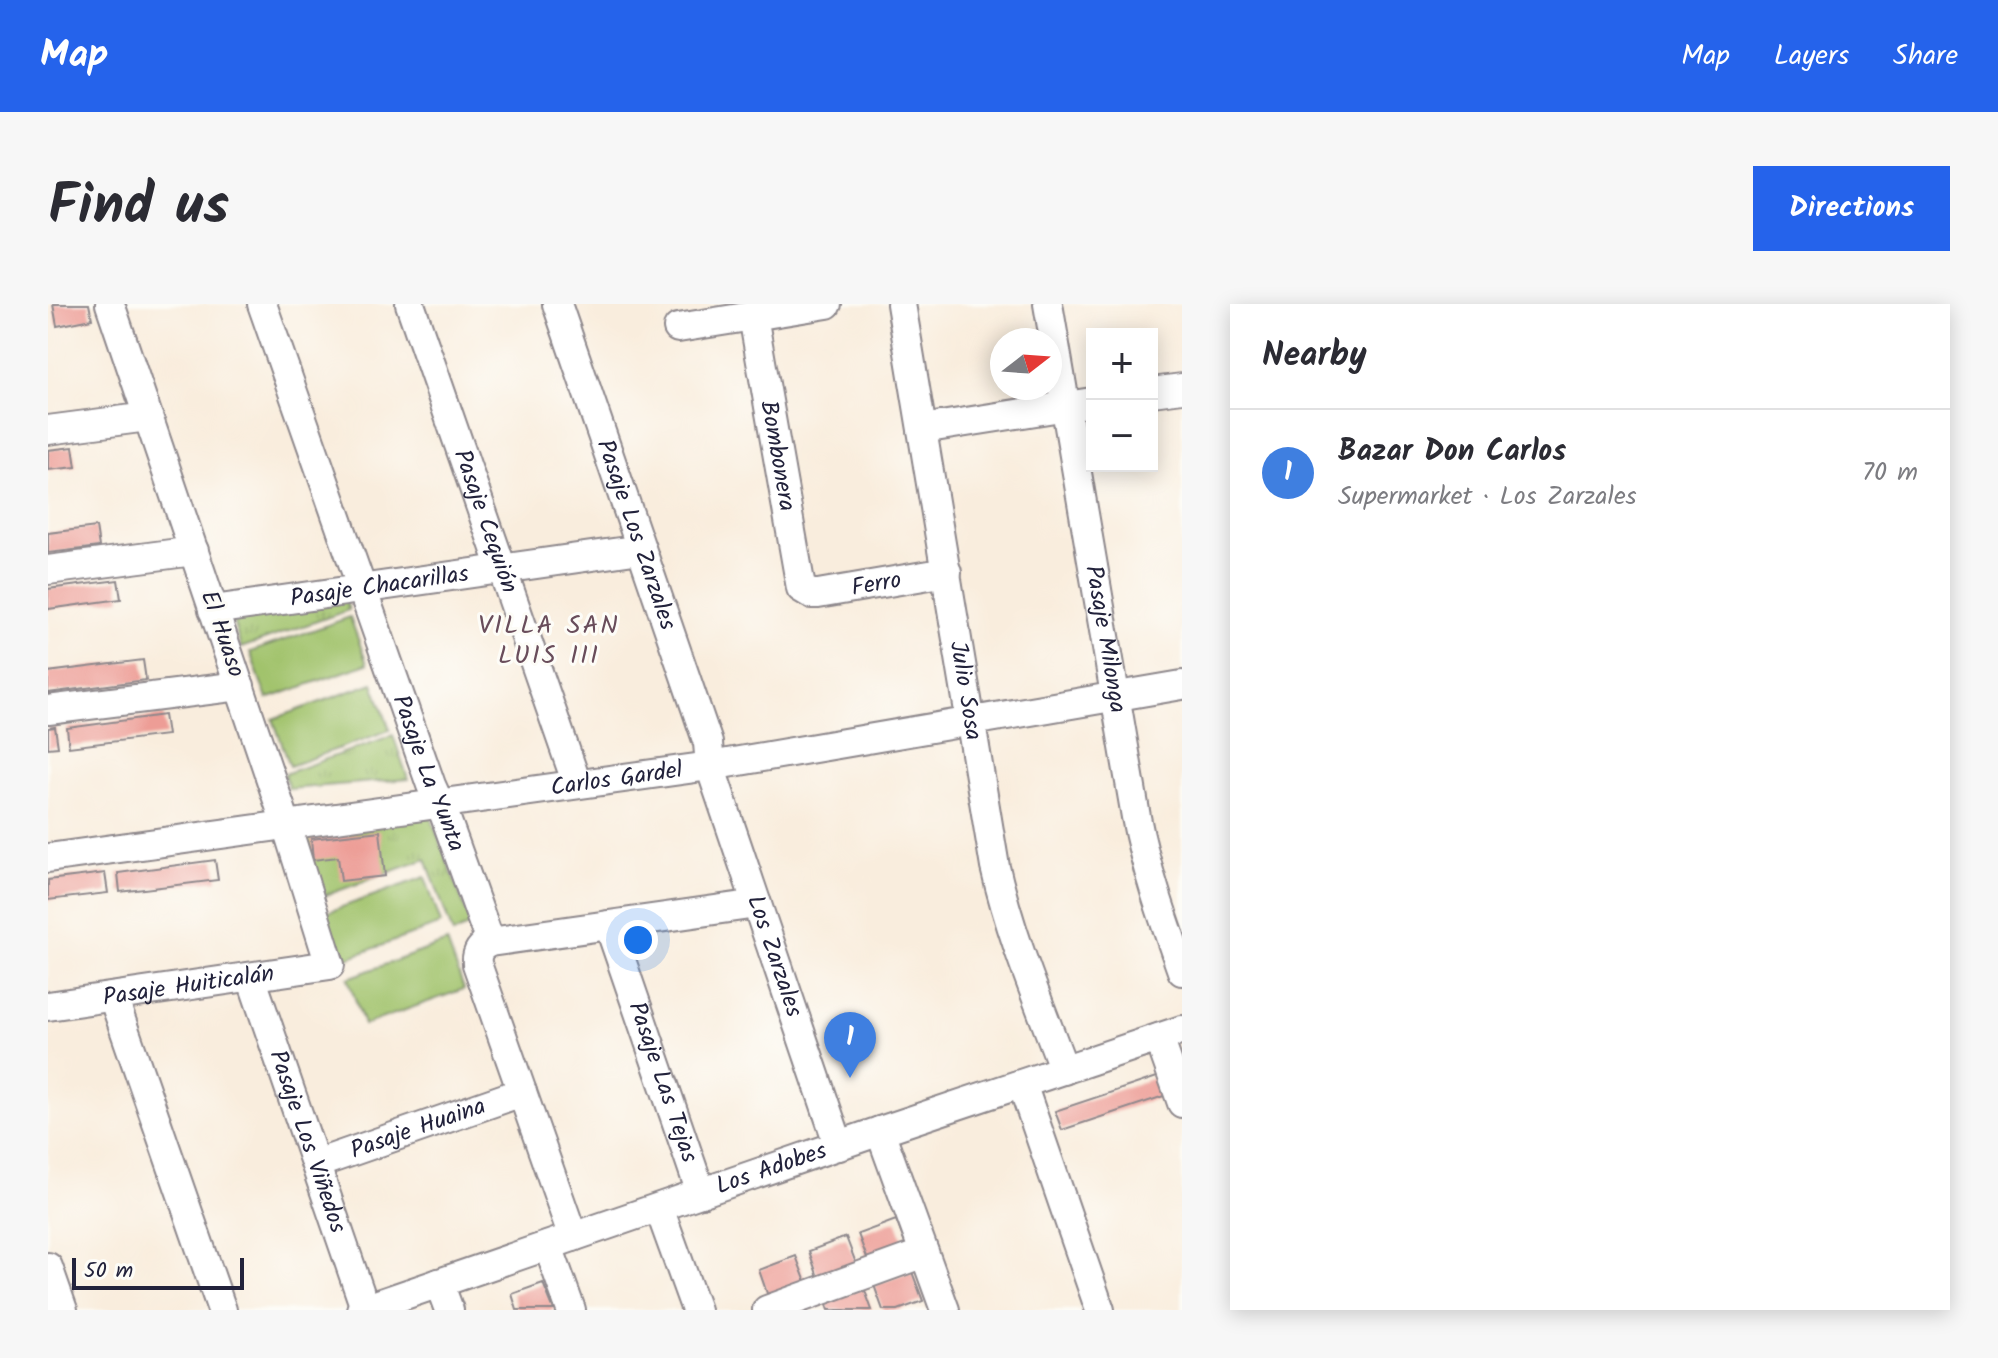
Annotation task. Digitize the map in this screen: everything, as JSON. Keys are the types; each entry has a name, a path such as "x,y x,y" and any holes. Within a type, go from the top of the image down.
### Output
{"street":[{"name":"El Huaso","path":"110,304 286,824 330,965"},
{"name":"Pasaje La Yunta","path":"262,304 431,785 490,942"},
{"name":"Pasaje Cequión","path":"410,304 577,784"},
{"name":"Pasaje Los Zarzales","path":"557,304 708,743 710,766"},
{"path":"678,328 827,304"},
{"name":"Julio Sosa","path":"901,304 1002,895 1064,1070"},
{"name":"Pasaje Milonga","path":"1048,304 1079,404 1114,697 1144,856 1182,971"},
{"name":"Bombonera","path":"753,316 798,582 805,592"},
{"path":"1158,391 1182,388"},
{"path":"922,429 1079,404"},
{"path":"48,430 148,417"},
{"name":"Pasaje Chacarillas","path":"213,610 641,549"},
{"path":"48,570 194,551"},
{"name":"Ferro","path":"805,592 818,594 947,572"},
{"name":"Carlos Gardel","path":"48,858 710,766 1182,685"},
{"path":"48,710 240,686"},
{"name":"Los Zarzales","path":"710,766 839,1146"},
{"path":"571,1310 560,1241 522,1092 477,964 479,950 490,942 757,904"},
{"name":"Pasaje Las Tejas","path":"609,925 701,1193"},
{"name":"Pasaje Huiticalán","path":"48,1006 330,965"},
{"name":"Pasaje Los Viñedos","path":"251,977 363,1309"},
{"path":"113,997 222,1310"},
{"path":"1170,1034 1182,1103"},
{"name":"Los Adobes","path":"363,1309 1170,1034"},
{"path":"1022,1084 1100,1310"},
{"name":"Pasaje Huaina","path":"316,1164 522,1092"},
{"path":"880,1131 945,1310"},
{"path":"659,1208 696,1310"},
{"path":"767,1310 924,1253"},
{"path":"48,1267 63,1310"},
{"path":"439,1283 449,1310"}],"green space":[{"path":"345,599 349,610 241,648 231,614"},
{"path":"350,617 367,664 267,699 250,652"},
{"path":"373,683 390,730 290,766 273,719"},
{"path":"393,735 408,779 289,789 284,774"},
{"path":"430,815 471,925 453,934 426,859 324,896 300,831"},
{"path":"425,877 441,924 342,960 325,913"},
{"path":"447,942 464,989 364,1025 348,978"}],"building":[{"path":"53,304 89,304 92,319 57,326"},
{"path":"73,447 76,467 48,470 48,450"},
{"path":"96,527 99,547 48,553 48,533"},
{"path":"118,580 121,599 48,609 48,589"},
{"path":"143,660 146,680 48,693 48,672"},
{"path":"164,715 167,735 69,747 67,728"},
{"path":"55,727 58,747 48,748 48,728"},
{"path":"380,831 385,876 341,881 338,857 313,860 311,839"},
{"path":"215,860 218,880 120,892 118,873"},
{"path":"105,873 108,893 48,900 48,880"},
{"path":"1160,1076 1167,1095 1062,1130 1055,1111"},
{"path":"896,1220 907,1249 869,1263 858,1234"},
{"path":"846,1237 857,1266 819,1280 809,1251"},
{"path":"796,1256 807,1285 769,1299 759,1270"},
{"path":"912,1272 923,1301 898,1310 883,1310 874,1285"},
{"path":"543,1283 554,1310 517,1310 512,1294"},
{"path":"864,1288 872,1310 829,1310 826,1302"}],"place":[{"name":"Bazar Don Carlos","path":"850,1078"}],"district":[{"name":"VILLA SAN LUIS III","path":"549,641"}]}
